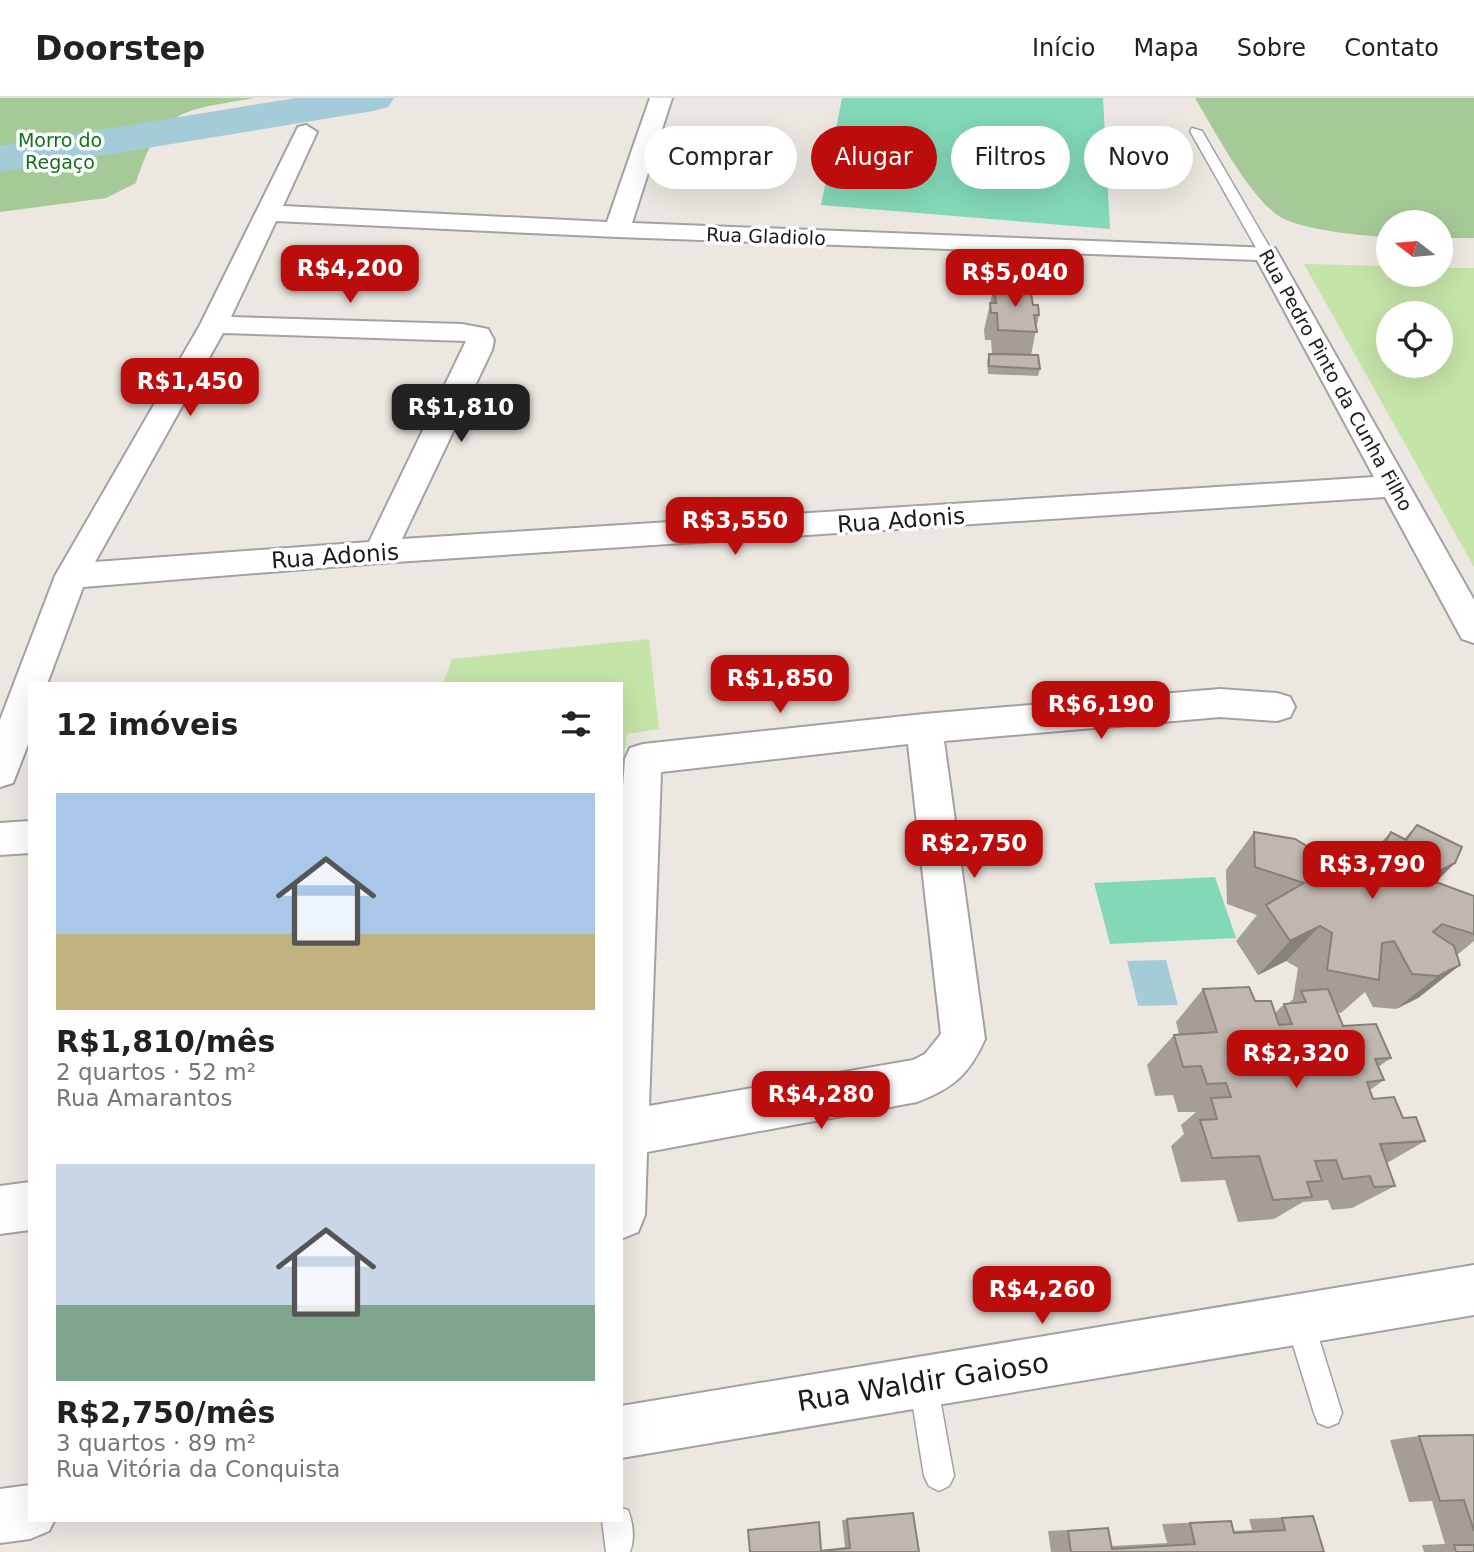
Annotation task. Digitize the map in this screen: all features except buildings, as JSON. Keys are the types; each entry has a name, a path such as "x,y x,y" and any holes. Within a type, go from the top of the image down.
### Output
{"street":[{"path":"617,230 661,98"},
{"path":"0,772 22,689 71,576 214,326 306,132"},
{"name":"Rua Gladiolo","path":"266,213 617,230 1266,253"},
{"name":"Rua Pedro Pinto da Cunha Filho","path":"1266,253 1474,630"},
{"path":"214,326 462,332 478,335 478,350 380,552"},
{"name":"Rua Adonis","path":"71,576 380,552 1395,486"},
{"path":"623,1174 642,759 924,728 1220,703 1277,707"},
{"path":"625,1133 916,1081 941,1069 963,1039 924,728"},
{"path":"0,839 28,837"},
{"path":"0,1210 28,1206"},
{"name":"Rua Waldir Gaioso","path":"623,1432 1474,1290"},
{"path":"0,1516 28,1512"}],"lane":[{"name":"Rua Pedro Pinto da Cunha Filho","path":"1196,131 1266,253"},
{"path":"1299,1319 1328,1413"},
{"path":"923,1382 939,1476"}],"green space":[{"name":"Morro do Regaço","path":"0,98 254,98 209,106 177,117 165,126 155,139 136,183 106,198 0,212"},
{"path":"842,98 1103,98 1104,126 1084,126 1084,189 1108,189 1110,229 821,205 824,189 937,189 937,126 837,126"},
{"path":"1195,98 1474,98 1474,238 1453,238 1453,210 1376,210 1376,236 1336,232 1286,220 1273,212 1261,199 1223,147"},
{"path":"1304,264 1376,266 1376,287 1453,287 1453,268 1474,268 1474,567"},
{"path":"649,639 659,729 627,734 623,771 623,682 444,682 452,659"},
{"path":"1215,877 1236,938 1110,944 1094,883"}],"water":[{"path":"1166,960 1178,1005 1138,1006 1127,961"}],"waterway":[{"path":"0,159 373,98"}]}
